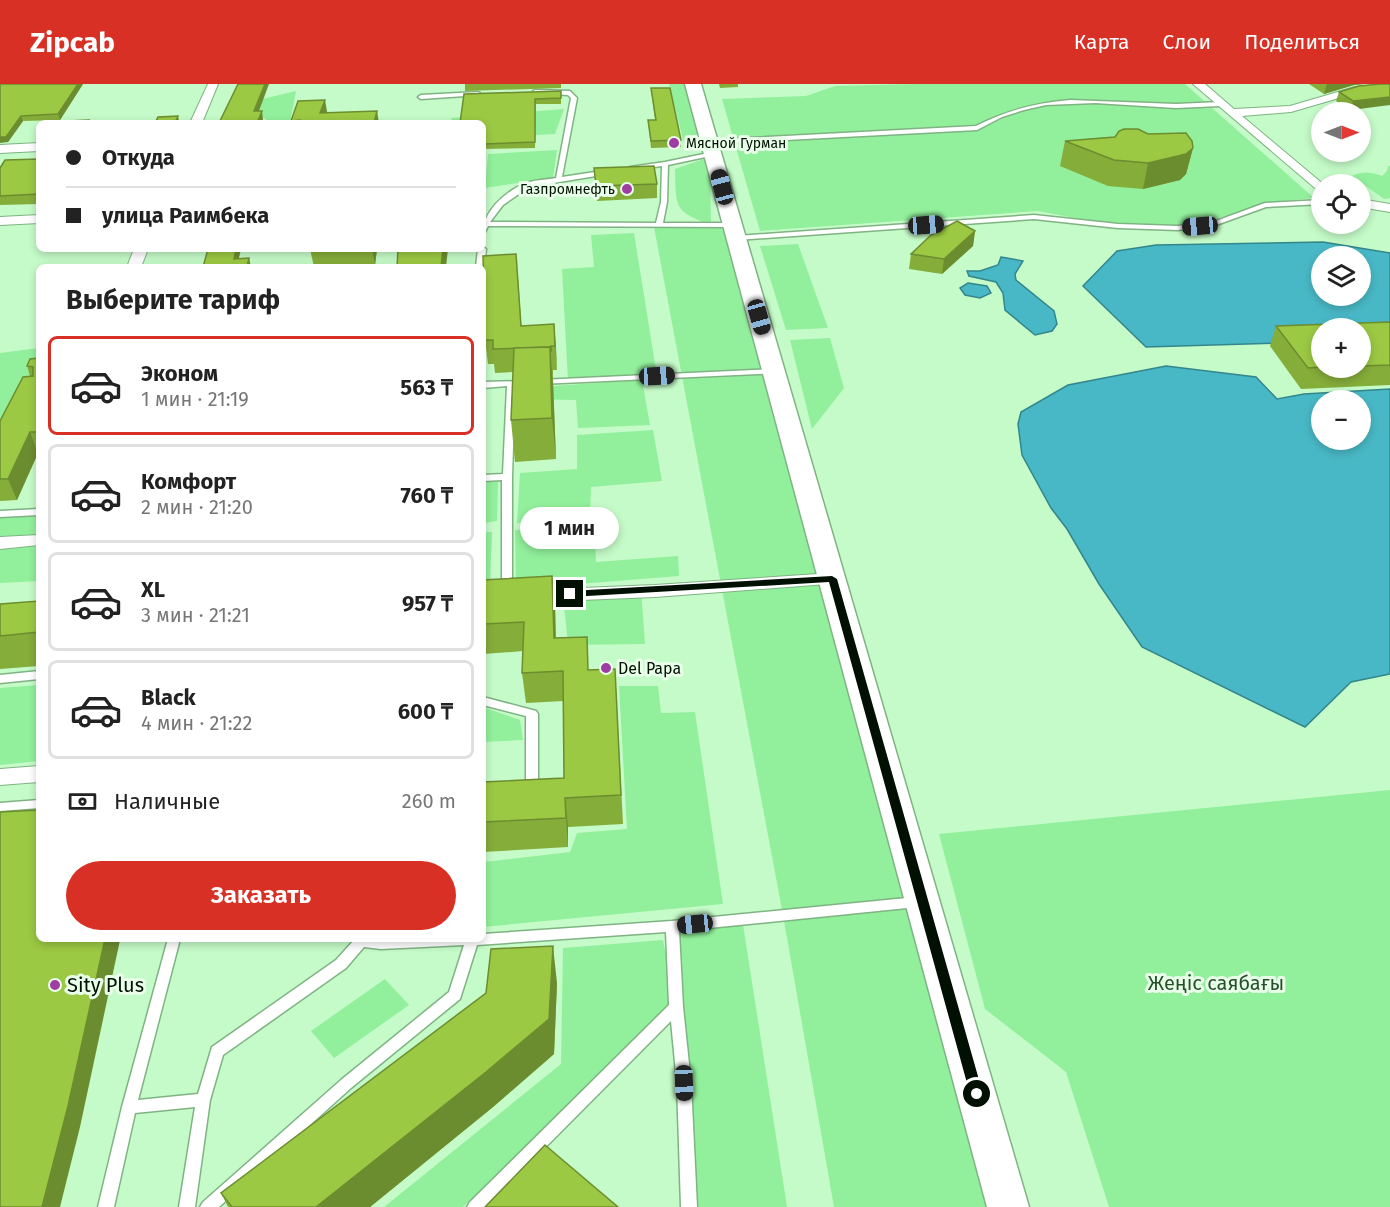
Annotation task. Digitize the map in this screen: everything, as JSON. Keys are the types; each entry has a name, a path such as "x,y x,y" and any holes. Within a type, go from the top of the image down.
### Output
{"main road":[{"path":"693,84 1008,1207"}],"street":[{"path":"197,120 213,84"},
{"path":"1198,84 1311,181"},
{"path":"1231,113 1291,109 1355,90 1390,86"},
{"path":"0,148 36,147"},
{"path":"1371,205 1390,208"},
{"path":"0,221 36,219"},
{"path":"0,543 36,540"},
{"path":"486,598 832,579"},
{"path":"0,777 36,774"}],"lane":[{"path":"528,92 570,93 574,98 559,178"},
{"path":"421,97 480,94"},
{"path":"486,224 499,206 517,190 527,185 559,178 665,164 711,148 977,128 997,115 1032,105 1062,101 1114,101 1172,107 1220,104"},
{"path":"659,225 664,202 665,164"},
{"path":"486,227 659,225 735,231 1034,217 1118,226 1178,228 1217,223 1265,206 1311,203"},
{"path":"486,385 775,370"},
{"path":"507,597 507,477 511,384"},
{"path":"486,478 507,477"},
{"path":"0,514 36,512"},
{"path":"0,679 36,675"},
{"path":"486,702 532,714 532,785 513,787"},
{"path":"0,807 36,804"},
{"path":"486,939 672,926 923,901"},
{"path":"672,926 676,1007 684,1083 688,1207"},
{"path":"106,1207 129,1107 173,942"},
{"path":"188,1207 203,1100 217,1051 341,964 361,942"},
{"path":"208,1207 346,1084 455,995 471,942"},
{"path":"475,1207 676,1007"},
{"path":"129,1107 203,1100"}],"green space":[{"path":"669,84 688,84 705,144 685,147"},
{"path":"1185,84 1311,195 1311,198 1273,202 1210,220 1174,225 1115,223 1038,211 760,231 722,99 806,96 835,86"},
{"path":"296,91 291,120 267,120 253,110 254,101"},
{"path":"564,109 555,134 486,138 486,120 451,120 452,118"},
{"path":"557,150 553,178 486,188 488,154"},
{"path":"710,157 711,225 690,216 680,206 677,200 675,169"},
{"path":"1390,166 1390,198 1384,199 1371,190 1371,174 1357,174 1367,173 1382,176"},
{"path":"733,225 1008,1207 834,1207 783,915 654,227"},
{"path":"634,233 657,376 568,381 562,269 594,267 591,235"},
{"path":"798,244 828,328 786,330 760,246"},
{"path":"830,338 844,388 812,429 790,340"},
{"path":"36,348 36,375 24,376 0,431 0,353"},
{"path":"642,380 650,425 578,428 576,400 520,399 522,388"},
{"path":"653,430 662,481 591,487 590,519 517,523 520,473 577,469 577,435"},
{"path":"498,480 497,521 486,523 486,481"},
{"path":"36,516 36,536 0,539 0,518"},
{"path":"594,525 596,562 678,556 679,576 516,589 515,530"},
{"path":"486,532 492,532 490,585 486,585"},
{"path":"36,546 36,581 0,583 0,548"},
{"path":"641,588 645,644 568,645 563,595"},
{"path":"36,685 36,761 0,765 0,688"},
{"path":"619,686 658,686 661,713 695,712 723,904 486,927 486,862 570,852 577,833 627,829"},
{"path":"486,708 520,720 523,740 486,742"},
{"name":"Жеңіс саябағы","path":"1390,790 1390,1207 1109,1207 1066,1072 985,1009 939,834"},
{"path":"742,918 787,1207 688,1207 672,926"},
{"path":"663,940 676,1007 463,1207 384,1207 561,1064 563,948"},
{"path":"385,979 409,1005 334,1058 311,1031"}],"water":[{"path":"1323,242 1347,246 1311,246 1311,306 1371,306 1371,250 1390,253 1390,339 1371,332 1371,318 1311,318 1311,332 1278,343 1146,347 1083,286 1117,251 1156,245"},
{"path":"1001,257 1023,261 1015,274 1016,280 1054,311 1057,324 1052,331 1035,335 1005,310 1003,293 996,282 969,276 967,271 980,271 998,265"},
{"path":"968,283 987,286 991,293 980,298 965,295 960,288"},
{"path":"1166,366 1256,377 1277,399 1311,394 1311,450 1371,450 1371,390 1390,389 1390,674 1351,682 1305,727 1142,647 1099,584 1067,529 1051,508 1022,455 1018,424 1021,412 1068,385"}],"building":[{"path":"0,84 78,84 58,114 21,116 6,137 0,137"},
{"path":"238,84 265,84 254,111 262,111 258,120 220,120"},
{"path":"1390,84 1390,97 1353,101 1339,92 1359,86"},
{"path":"651,88 670,88 681,140 651,141 648,120 656,120"},
{"path":"561,91 561,98 535,99 535,142 486,144 486,120 460,120 464,94"},
{"path":"325,100 320,113 377,111 375,120 291,120 298,101"},
{"path":"178,116 176,120 156,120 158,117"},
{"path":"1138,129 1148,134 1186,133 1192,141 1193,148 1186,154 1148,163 1114,160 1065,141 1115,137 1119,131"},
{"path":"36,159 36,194 0,196 0,168 5,160"},
{"path":"654,166 657,184 596,186 594,168"},
{"path":"957,221 975,231 944,259 911,254 931,235"},
{"path":"207,252 235,252 234,259 249,258 248,264 204,264"},
{"path":"398,252 443,252 441,264 397,264"},
{"path":"516,254 521,326 554,324 555,346 551,346 551,352 550,347 493,349 493,340 486,340 486,264 483,264 483,256"},
{"path":"1390,322 1390,365 1371,366 1371,323"},
{"path":"1311,325 1311,368 1308,368 1276,326"},
{"path":"550,347 552,418 511,420 514,348"},
{"path":"36,358 36,432 30,432 8,479 0,479 0,421 23,377 33,376 33,367 27,366 30,359"},
{"path":"552,576 554,638 587,637 588,670 615,669 621,795 565,798 566,818 486,822 486,782 564,778 563,671 522,673 524,622 486,624 486,580"},
{"path":"36,601 36,632 0,636 0,604"},
{"name":"Sity Plus","path":"36,810 36,942 104,942 68,1106 42,1207 0,1207 0,812"},
{"path":"553,946 549,1019 316,1207 232,1207 221,1193 486,993 491,949"},
{"path":"545,1145 618,1207 485,1207"}],"place":[{"name":"Мясной Гурман","path":"674,143"},
{"name":"Газпромнефть","path":"627,189"},
{"name":"Del Papa","path":"606,668"},
{"name":"Sity Plus","path":"55,985"}],"route":[{"path":"570,594 655,591 686,587 832,579 977,1094"}]}
